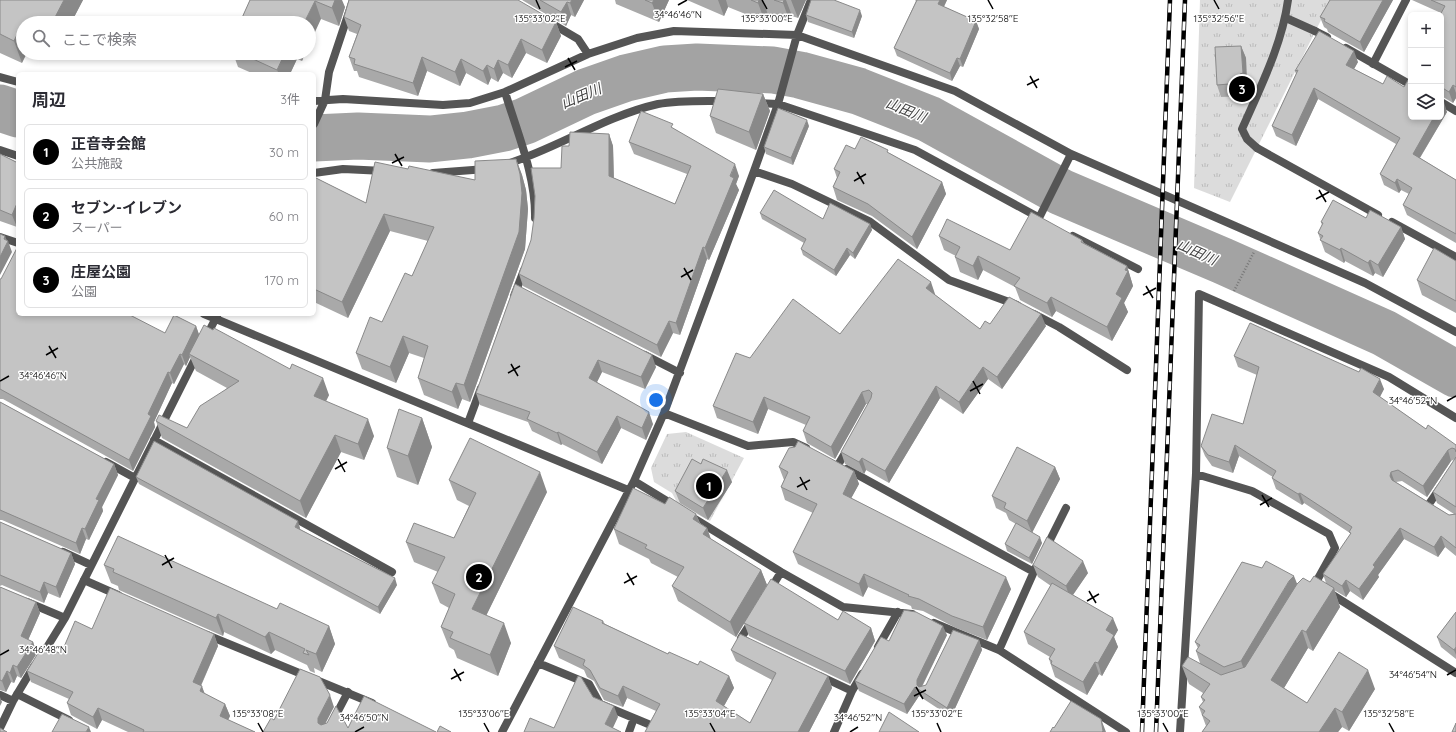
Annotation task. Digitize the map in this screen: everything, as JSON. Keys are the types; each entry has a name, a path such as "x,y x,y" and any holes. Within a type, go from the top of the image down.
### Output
{"street":[{"path":"316,120 324,103 329,72 353,0"},
{"path":"502,732 634,481 664,413 778,104 797,35 811,0"},
{"path":"1288,0 1286,18 1269,68 1242,129 1246,139 1257,148 1456,258"},
{"path":"1374,64 1406,0"},
{"path":"538,15 578,39 588,54"},
{"path":"1286,18 1315,31 1409,84"},
{"path":"316,101 324,103 343,99 443,105 470,103 506,95 588,54 637,38 674,31 797,35 955,91 1071,154 1365,283 1456,332"},
{"path":"0,77 16,81"},
{"path":"506,95 525,156 532,189 535,225"},
{"path":"425,173 458,173 483,170 525,156 614,118 658,104 705,101 734,102"},
{"path":"749,102 778,104 915,150 1042,219 1043,210 1071,154"},
{"path":"1444,104 1456,111"},
{"path":"0,150 16,155"},
{"path":"316,173 343,169 392,172"},
{"path":"754,171 792,184 869,221 949,280 1017,305 1059,327 1127,370"},
{"path":"1065,232 1138,270"},
{"path":"0,237 16,243"},
{"path":"512,304 520,291 526,263"},
{"path":"1180,732 1187,665 1196,474 1199,294 1389,377 1456,418"},
{"path":"0,728 15,697 65,618 217,316 628,490"},
{"path":"637,351 680,373"},
{"path":"468,423 484,378"},
{"path":"664,413 748,446 793,442 813,452"},
{"path":"853,439 835,463 1034,572"},
{"path":"154,440 392,572"},
{"path":"102,459 135,478"},
{"path":"1196,474 1252,491 1329,534 1335,548 1313,587 1456,673"},
{"path":"634,481 781,572 843,607 898,612 925,618 952,636 999,650 1121,731"},
{"path":"1428,504 1444,481"},
{"path":"999,650 1034,572 1066,508"},
{"path":"56,550 92,565"},
{"path":"765,599 781,572"},
{"path":"84,580 126,599"},
{"path":"22,599 65,618"},
{"path":"755,645 741,638 757,612"},
{"path":"875,651 898,612"},
{"path":"196,631 348,692 382,708"},
{"path":"538,663 589,684 600,704 653,726"},
{"path":"834,732 852,691 867,665"},
{"path":"810,671 852,691"},
{"path":"327,732 348,692"},
{"path":"0,695 15,697 79,725"},
{"path":"629,732 634,718"}],"path":[{"path":"1227,306 1261,238"}],"green space":[{"path":"1200,0 1331,0 1230,202 1194,188"},
{"path":"686,432 744,458 710,521 678,504 672,493 654,482 651,468 667,434"}],"building":[{"path":"0,0 64,0 56,16 16,16 16,37 14,41 0,34"},
{"path":"250,0 335,0 332,8 315,1 308,16 243,16"},
{"path":"349,0 518,0 556,22 542,50 521,39 508,65 498,60 494,69 487,65 483,71 461,59 455,72 422,57 413,83 354,64 355,59 349,57 361,25 344,17"},
{"path":"540,0 572,0 570,3 567,2 561,12"},
{"path":"645,0 654,0 652,3"},
{"path":"751,0 759,0 758,3"},
{"path":"774,0 784,0 783,3"},
{"path":"811,0 834,0 860,10 852,32 806,15"},
{"path":"917,0 940,0 938,4 976,21 960,59 957,58 950,73 894,48"},
{"path":"1330,0 1383,0 1360,42 1324,21 1325,19 1320,17"},
{"path":"1431,0 1456,0 1456,87 1453,85 1449,92 1444,89 1444,12 1442,12 1445,6"},
{"path":"1319,31 1354,51 1346,65 1383,84 1387,76 1404,87 1408,80 1408,120 1432,120 1413,154 1456,180 1456,234 1403,205 1412,188 1397,179 1395,183 1380,174 1400,138 1314,88 1292,135 1272,126 1298,70 1295,71"},
{"path":"1241,46 1243,73 1240,74 1241,83 1217,85 1215,47"},
{"path":"255,60 282,60 277,70"},
{"path":"718,89 763,94 749,132 710,116"},
{"path":"778,108 807,120 791,158 764,147"},
{"path":"641,111 673,124 671,127 735,164 730,176 734,178 705,248 703,247 676,323 669,321 657,345 519,274 531,240 534,218 535,196 531,168 561,168 562,146 569,146 570,132 609,134 609,176 675,204 691,166 629,142"},
{"path":"861,137 888,150 887,152 942,182 912,237 868,204 833,187 840,172 834,169 846,145 855,149"},
{"path":"0,154 16,162 16,206 12,215 0,210"},
{"path":"516,159 520,174 522,193 519,232 464,385 456,383 452,392 418,378 428,346 403,336 390,367 356,353 370,317 382,322 405,273 412,276 434,227 384,214 342,302 316,290 316,178 366,203 375,162 408,169 409,166 475,180 475,161"},
{"path":"774,190 823,219 830,203 870,224 853,253 847,248 834,270 801,249 806,239 760,213"},
{"path":"1333,200 1366,218 1370,210 1401,227 1378,265 1370,260 1368,263 1341,248 1340,250 1320,240 1323,236 1318,233 1323,223 1321,222"},
{"path":"1031,212 1082,240 1081,242 1127,266 1125,270 1128,271 1116,294 1122,298 1107,327 1051,297 1047,303 1014,286 1020,278 978,256 973,266 955,257 960,247 939,236 947,219 1010,250"},
{"path":"0,234 5,236 4,239 8,241 0,257"},
{"path":"1434,248 1456,261 1456,301 1417,280"},
{"path":"16,250 16,316 132,316 165,333 174,316 176,316 196,326 182,355 180,354 170,373 168,372 148,414 151,416 129,460 0,389 1,279"},
{"path":"898,259 931,282 926,288 980,329 985,321 990,324 1009,297 1041,314 997,377 983,367 959,402 936,386 885,471 862,458 859,462 841,452 871,398 872,393 869,390 862,392 831,447 803,431 810,417 764,397 753,422 713,406 736,353 750,358 793,299 840,334"},
{"path":"515,284 652,355 641,377 598,360 589,378 649,412 642,428 617,416 597,452 558,432 557,433 527,419 530,412 476,393"},
{"path":"1250,323 1359,372 1361,368 1380,379 1373,392 1426,429 1428,425 1456,445 1456,452 1455,449 1452,448 1448,450 1423,486 1398,470 1391,472 1390,476 1392,480 1449,515 1456,514 1456,548 1441,536 1434,547 1400,528 1373,565 1375,567 1359,589 1346,580 1342,586 1323,574 1351,533 1349,532 1352,527 1300,493 1298,494 1272,478 1276,471 1235,445 1229,462 1208,455 1201,446 1212,414 1243,424 1259,367 1234,356"},
{"path":"204,325 213,330 214,328 290,369 292,364 323,378 314,396 368,419 358,444 335,435 300,501 156,421 159,415 187,428 200,406 239,381 189,354"},
{"path":"0,402 114,464 96,499 99,500 85,529 82,528 76,543 0,510"},
{"path":"399,409 422,418 408,456 387,448"},
{"path":"470,438 540,472 472,609 504,623 490,655 450,638 453,632 441,627 455,594 432,583 445,557 406,542 414,523 454,538 476,493 449,480"},
{"path":"154,441 298,521 295,527 395,578 378,607 136,477"},
{"path":"798,441 854,471 843,494 1006,577 983,627 952,616 864,574 859,584 793,552 817,504 781,487 788,472 779,467 789,448 795,447"},
{"path":"1017,447 1055,467 1027,521 1004,508 1006,503 992,496"},
{"path":"1456,457 1456,507 1433,492"},
{"path":"692,459 701,464 703,459 727,470 703,508 675,491"},
{"path":"633,488 665,504 669,497 696,514 693,519 707,528 703,534 761,570 730,622 672,586 684,567 645,548 647,545 614,529"},
{"path":"0,522 71,553 56,587 44,582 40,592 0,575"},
{"path":"1016,523 1040,537 1029,558 1005,544"},
{"path":"118,536 277,609 280,603 329,626 316,654 306,650 309,655 303,653 305,649 269,632 265,637 218,614 216,618 113,572 114,569 104,565"},
{"path":"1047,537 1083,561 1066,586 1033,565"},
{"path":"1266,561 1294,576 1289,581 1241,661 1224,667 1196,651 1200,645 1195,642 1242,562 1262,568"},
{"path":"1314,576 1334,588 1306,632 1302,630 1271,680 1307,703 1339,652 1368,670 1342,712 1335,708 1319,732 1202,732 1210,721 1202,715 1205,711 1199,707 1205,700 1201,697 1210,684 1182,666 1188,657 1221,675 1245,667 1297,584 1303,578 1310,582"},
{"path":"771,579 838,620 843,611 871,628 845,671 744,623"},
{"path":"1052,583 1113,618 1106,630 1114,635 1098,663 1095,662 1083,682 1051,664 1052,661 1049,659 1055,649 1024,632"},
{"path":"0,587 36,602 21,636 33,642 17,667 13,665 10,673 7,671 2,681 0,680"},
{"path":"110,588 214,634 193,682 202,686 200,691 225,704 220,716 255,732 143,732 144,730 98,708 93,717 67,703 73,692 27,671 43,645 61,654 75,621 92,629"},
{"path":"573,607 603,621 602,623 668,654 669,652 698,665 700,661 729,676 716,701 750,723 776,673 731,650 740,634 828,676 798,732 645,732 660,704 623,686 618,696 600,688 590,670 583,665 585,660 554,646"},
{"path":"904,610 916,612 943,626 917,680 917,685 919,687 926,685 953,630 979,640 947,708 915,687 904,704 855,681 881,637 889,641"},
{"path":"1456,612 1456,647 1454,650 1437,637"},
{"path":"300,669 320,677 330,695 318,718 318,723 321,725 327,723 336,706 348,728 364,696 436,732 263,732 271,718 274,720"},
{"path":"578,676 581,677 593,697 614,706 605,724 621,732 524,732 530,718 554,728"},
{"path":"1071,701 1101,719 1103,731 1050,732"},
{"path":"889,712 919,732 879,732"},
{"path":"62,714 89,727 86,732 52,732"},
{"path":"1456,723 1456,732 1452,732"},
{"path":"440,726 451,732 437,732"},
{"path":"0,728 7,732 0,732"}],"waterway":[{"name":"山田川","path":"316,138 358,136 430,139 468,135 504,128 525,121 586,92 626,78 665,69 697,67 773,70 800,75 858,91 929,119 1061,192 1223,261 1384,333 1456,374"},
{"name":"山田川","path":"0,108 16,113"}],"railway":[{"path":"1142,732 1170,0"},
{"path":"1156,732 1185,0"}],"place":[{"name":"庄屋公園","path":"1242,89"},
{"name":"正音寺会館","path":"709,486"},
{"name":"セブン-イレブン","path":"479,577"}]}
